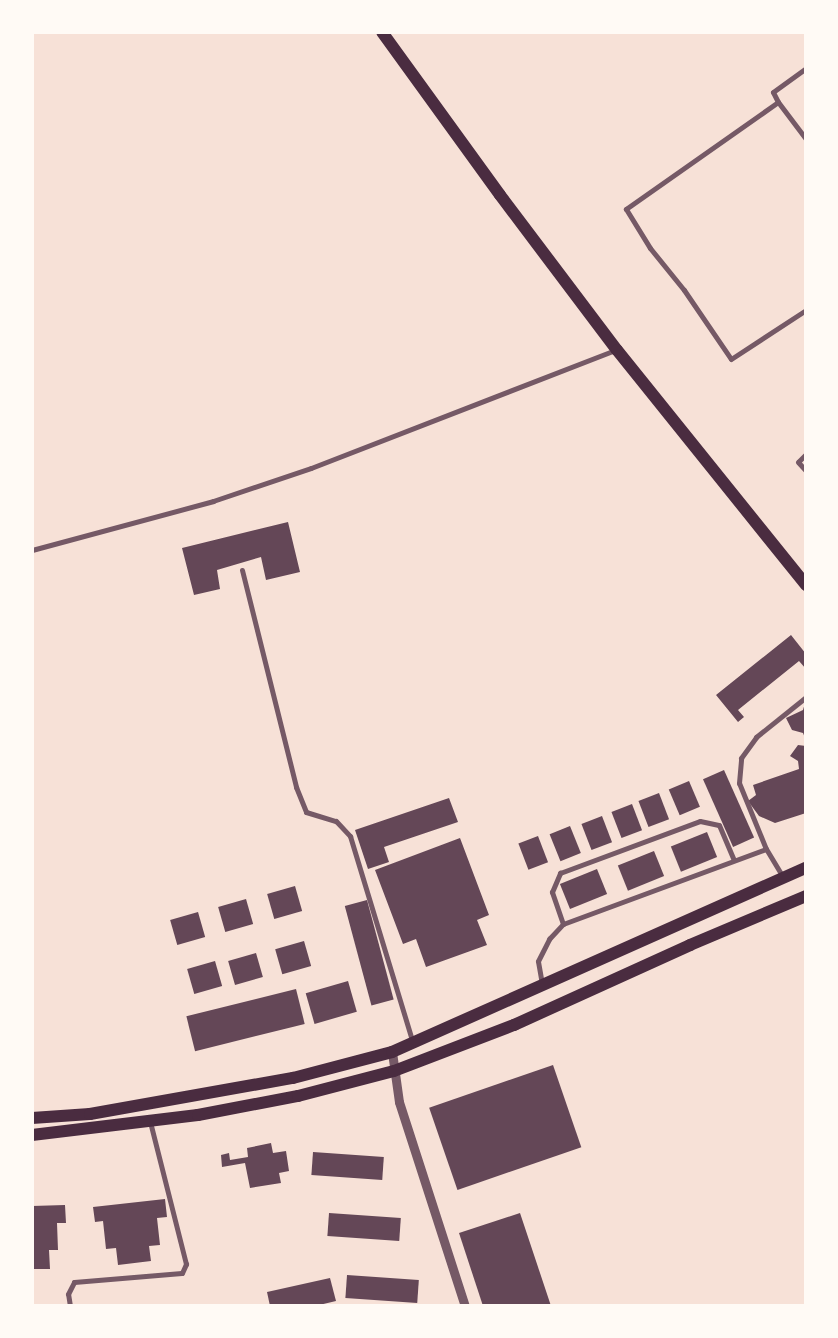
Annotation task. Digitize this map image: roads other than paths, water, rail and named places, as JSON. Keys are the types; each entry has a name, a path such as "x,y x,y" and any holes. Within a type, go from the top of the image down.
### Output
{"main road":[{"path":"382,32 500,195 616,350 806,585"},
{"path":"32,1118 90,1114 283,1080 392,1052 806,868"},
{"path":"32,1134 150,1122 298,1096 394,1071 514,1025 806,896"}],"street":[{"path":"806,68 773,92 778,102 806,139"},
{"path":"778,102 626,209 650,248 684,290 731,359 806,310"},
{"path":"32,550 213,501 311,468 616,350"},
{"path":"806,454 798,462 806,471"},
{"path":"242,570 296,787 306,812 336,821 350,836 413,1043"},
{"path":"783,878 766,849 740,783 742,758 756,737 806,697"},
{"path":"563,924 552,892 560,873 653,838 700,821 719,825 734,860"},
{"path":"543,985 538,961 548,939 563,924 766,849"},
{"path":"392,1052 398,1102 465,1306"},
{"path":"70,1306 68,1294 74,1282 182,1273 186,1264 150,1122"}]}
